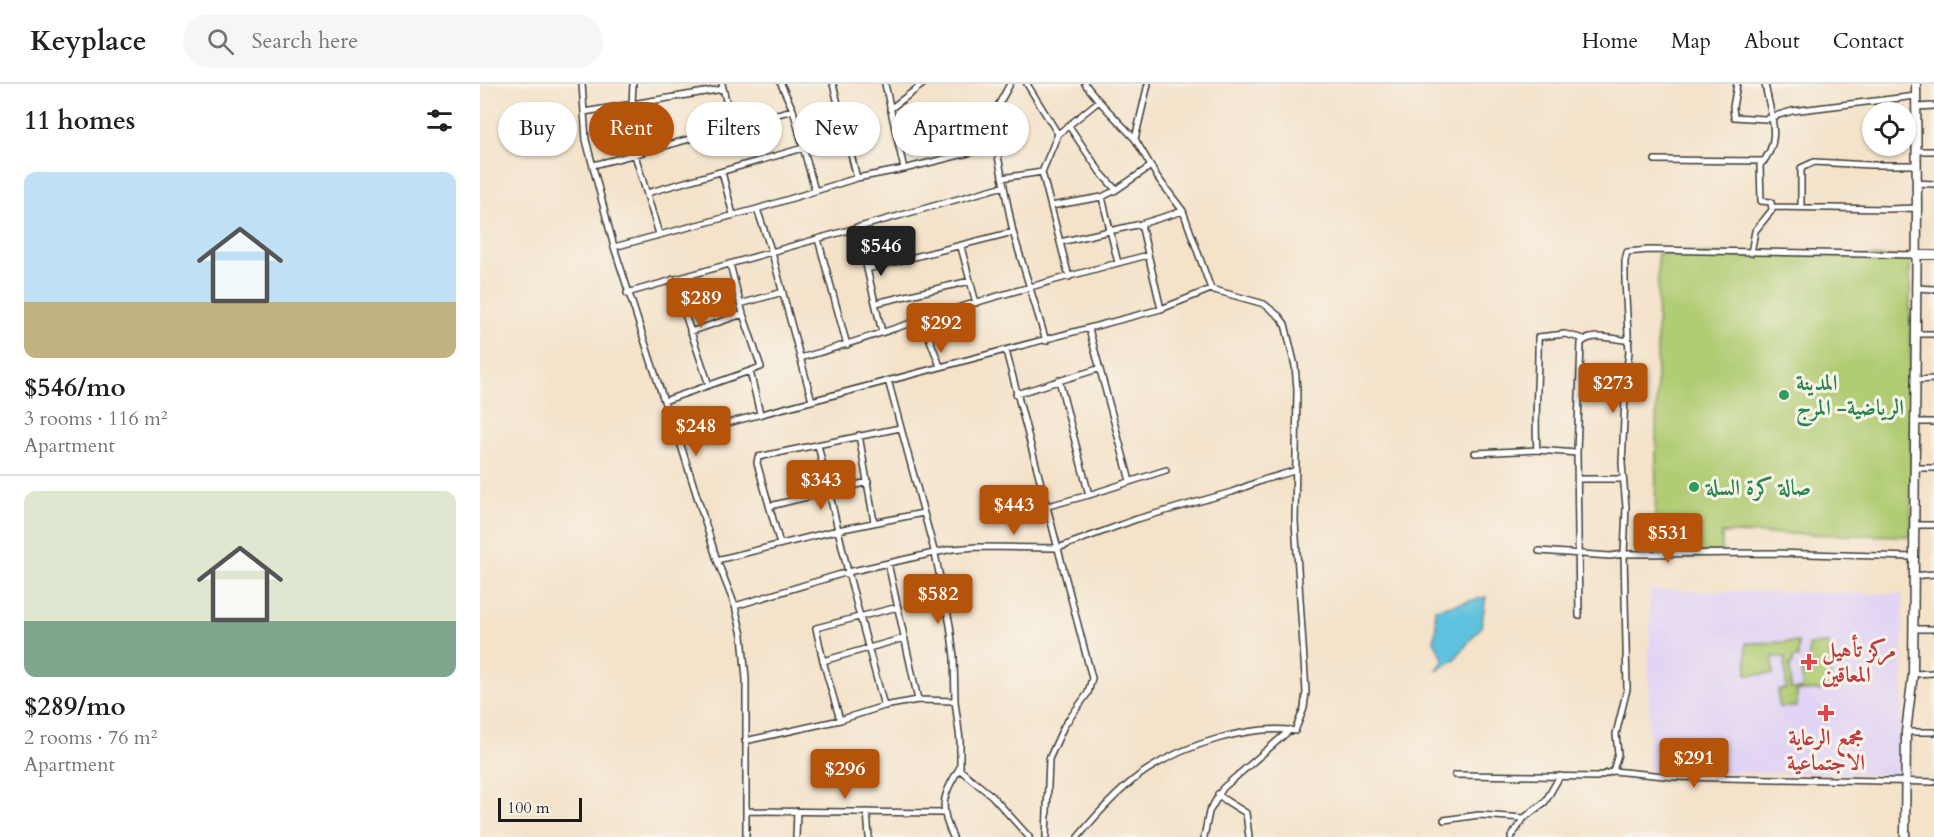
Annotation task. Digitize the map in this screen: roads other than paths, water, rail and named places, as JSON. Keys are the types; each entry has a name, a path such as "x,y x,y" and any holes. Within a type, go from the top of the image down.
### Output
{"main road":[{"path":"1916,84 1916,102"},
{"path":"1905,837 1906,732 1913,674 1916,151"},
{"path":"1916,255 1934,255"}],"street":[{"path":"582,84 586,140 627,293 678,436 717,560 735,606 745,658 746,837"},
{"path":"632,102 633,84"},
{"path":"781,84 794,114"},
{"path":"833,84 857,178"},
{"path":"885,84 892,117"},
{"path":"890,109 923,84"},
{"path":"1000,102 1010,84"},
{"path":"1027,84 1058,134"},
{"path":"1085,84 1136,139 1151,166 1183,211 1211,289"},
{"path":"1136,139 1148,84"},
{"path":"1737,84 1732,107 1734,117 1747,119 1772,117 1792,111 1916,96"},
{"path":"1751,253 1755,231 1767,218 1772,207 1771,202 1761,201 1760,165 1768,158 1774,131 1765,84"},
{"path":"642,102 722,86 726,102"},
{"path":"1069,276 1042,172 1058,134 1099,101"},
{"path":"1916,107 1934,106"},
{"path":"782,113 793,110"},
{"path":"584,112 589,111"},
{"path":"1069,126 1100,172 1116,190"},
{"path":"647,193 794,151"},
{"path":"1916,151 1934,151"},
{"path":"593,165 632,156"},
{"path":"636,156 659,234"},
{"path":"805,156 815,191"},
{"path":"901,156 904,169"},
{"path":"614,247 757,209 857,178 956,156"},
{"path":"998,156 1013,232 1046,341"},
{"path":"1654,160 1764,161"},
{"path":"1801,207 1801,168 1808,163 1917,165"},
{"path":"1051,206 1102,197 1151,166"},
{"path":"722,172 733,215"},
{"path":"1002,178 1042,172"},
{"path":"1917,183 1934,184"},
{"path":"627,293 1004,186"},
{"path":"1102,197 1118,263"},
{"path":"1772,207 1917,208"},
{"path":"757,209 772,253 812,401"},
{"path":"1060,242 1141,224 1183,211"},
{"path":"1141,224 1161,309"},
{"path":"857,227 882,332"},
{"path":"867,269 1013,232"},
{"path":"818,239 847,345"},
{"path":"961,247 976,303"},
{"path":"1613,771 1618,754 1616,734 1627,689 1624,554 1626,507 1623,479 1624,400 1629,352 1624,280 1627,252 1649,250 1916,255"},
{"path":"800,358 1030,286 1148,255"},
{"path":"664,401 761,366 743,314 730,264"},
{"path":"673,279 709,385"},
{"path":"876,303 970,281"},
{"path":"1915,288 1934,289"},
{"path":"678,436 940,366 1046,341 1161,309 1211,289 1264,304 1279,316 1285,324 1291,343 1297,377 1295,522 1306,692 1304,708 1295,731 1268,728 1218,739 1158,764 1139,776 1096,816 1078,837"},
{"path":"740,304 783,292"},
{"path":"690,332 743,314"},
{"path":"922,319 940,366"},
{"path":"1089,329 1130,481"},
{"path":"1537,450 1535,425 1538,337 1565,334 1584,339 1629,341"},
{"path":"1915,334 1934,334"},
{"path":"1579,616 1577,453 1580,348 1584,339"},
{"path":"1006,351 1092,678 1088,693 1064,726 1049,759 1046,837"},
{"path":"1016,394 1098,369"},
{"path":"750,371 760,414"},
{"path":"1915,380 1934,379"},
{"path":"888,380 935,554 953,641 955,700 960,732 960,767 962,772 1005,809 1029,837"},
{"path":"1059,380 1089,495"},
{"path":"1914,422 1934,422"},
{"path":"780,544 757,458 900,428"},
{"path":"859,435 874,522"},
{"path":"818,445 859,617 884,706"},
{"path":"1475,453 1537,450 1577,453"},
{"path":"1914,468 1934,468"},
{"path":"1047,506 1166,470"},
{"path":"735,606 848,572 952,549 1058,548 1137,519 1223,495 1294,471"},
{"path":"1578,479 1623,479"},
{"path":"770,506 868,482"},
{"path":"717,560 838,530 923,513"},
{"path":"1914,525 1934,525"},
{"path":"1539,551 1610,556 1773,553 1913,557"},
{"path":"888,563 918,700"},
{"path":"1913,576 1934,574"},
{"path":"840,720 823,661 817,627 898,607"},
{"path":"1913,628 1934,629"},
{"path":"823,661 904,638"},
{"path":"1913,674 1934,673"},
{"path":"745,741 840,720 884,706 918,700 955,700"},
{"path":"1204,837 1209,812 1218,794 1234,777 1290,730"},
{"path":"1906,732 1934,732"},
{"path":"953,837 944,813 944,799 960,767"},
{"path":"1455,775 1598,777 1613,771 1675,777 1934,782"},
{"path":"1511,837 1524,818 1545,802 1560,776"},
{"path":"1218,794 1246,813 1249,837"},
{"path":"747,811 944,813"},
{"path":"796,837 797,811"},
{"path":"867,812 869,837"},
{"path":"1444,820 1479,815 1524,818"}],"water":[{"path":"1486,597 1481,627 1454,660 1436,671 1444,660 1434,641 1435,609"}],"place":[{"name":"المدينة الرياضية- المرج","path":"1784,395"},
{"name":"صالة كرة السلة","path":"1694,487"},
{"name":"مركز تأهيل المعاقين","path":"1809,662"},
{"name":"مجمع الرعاية الاجتماعية","path":"1826,713"}]}
